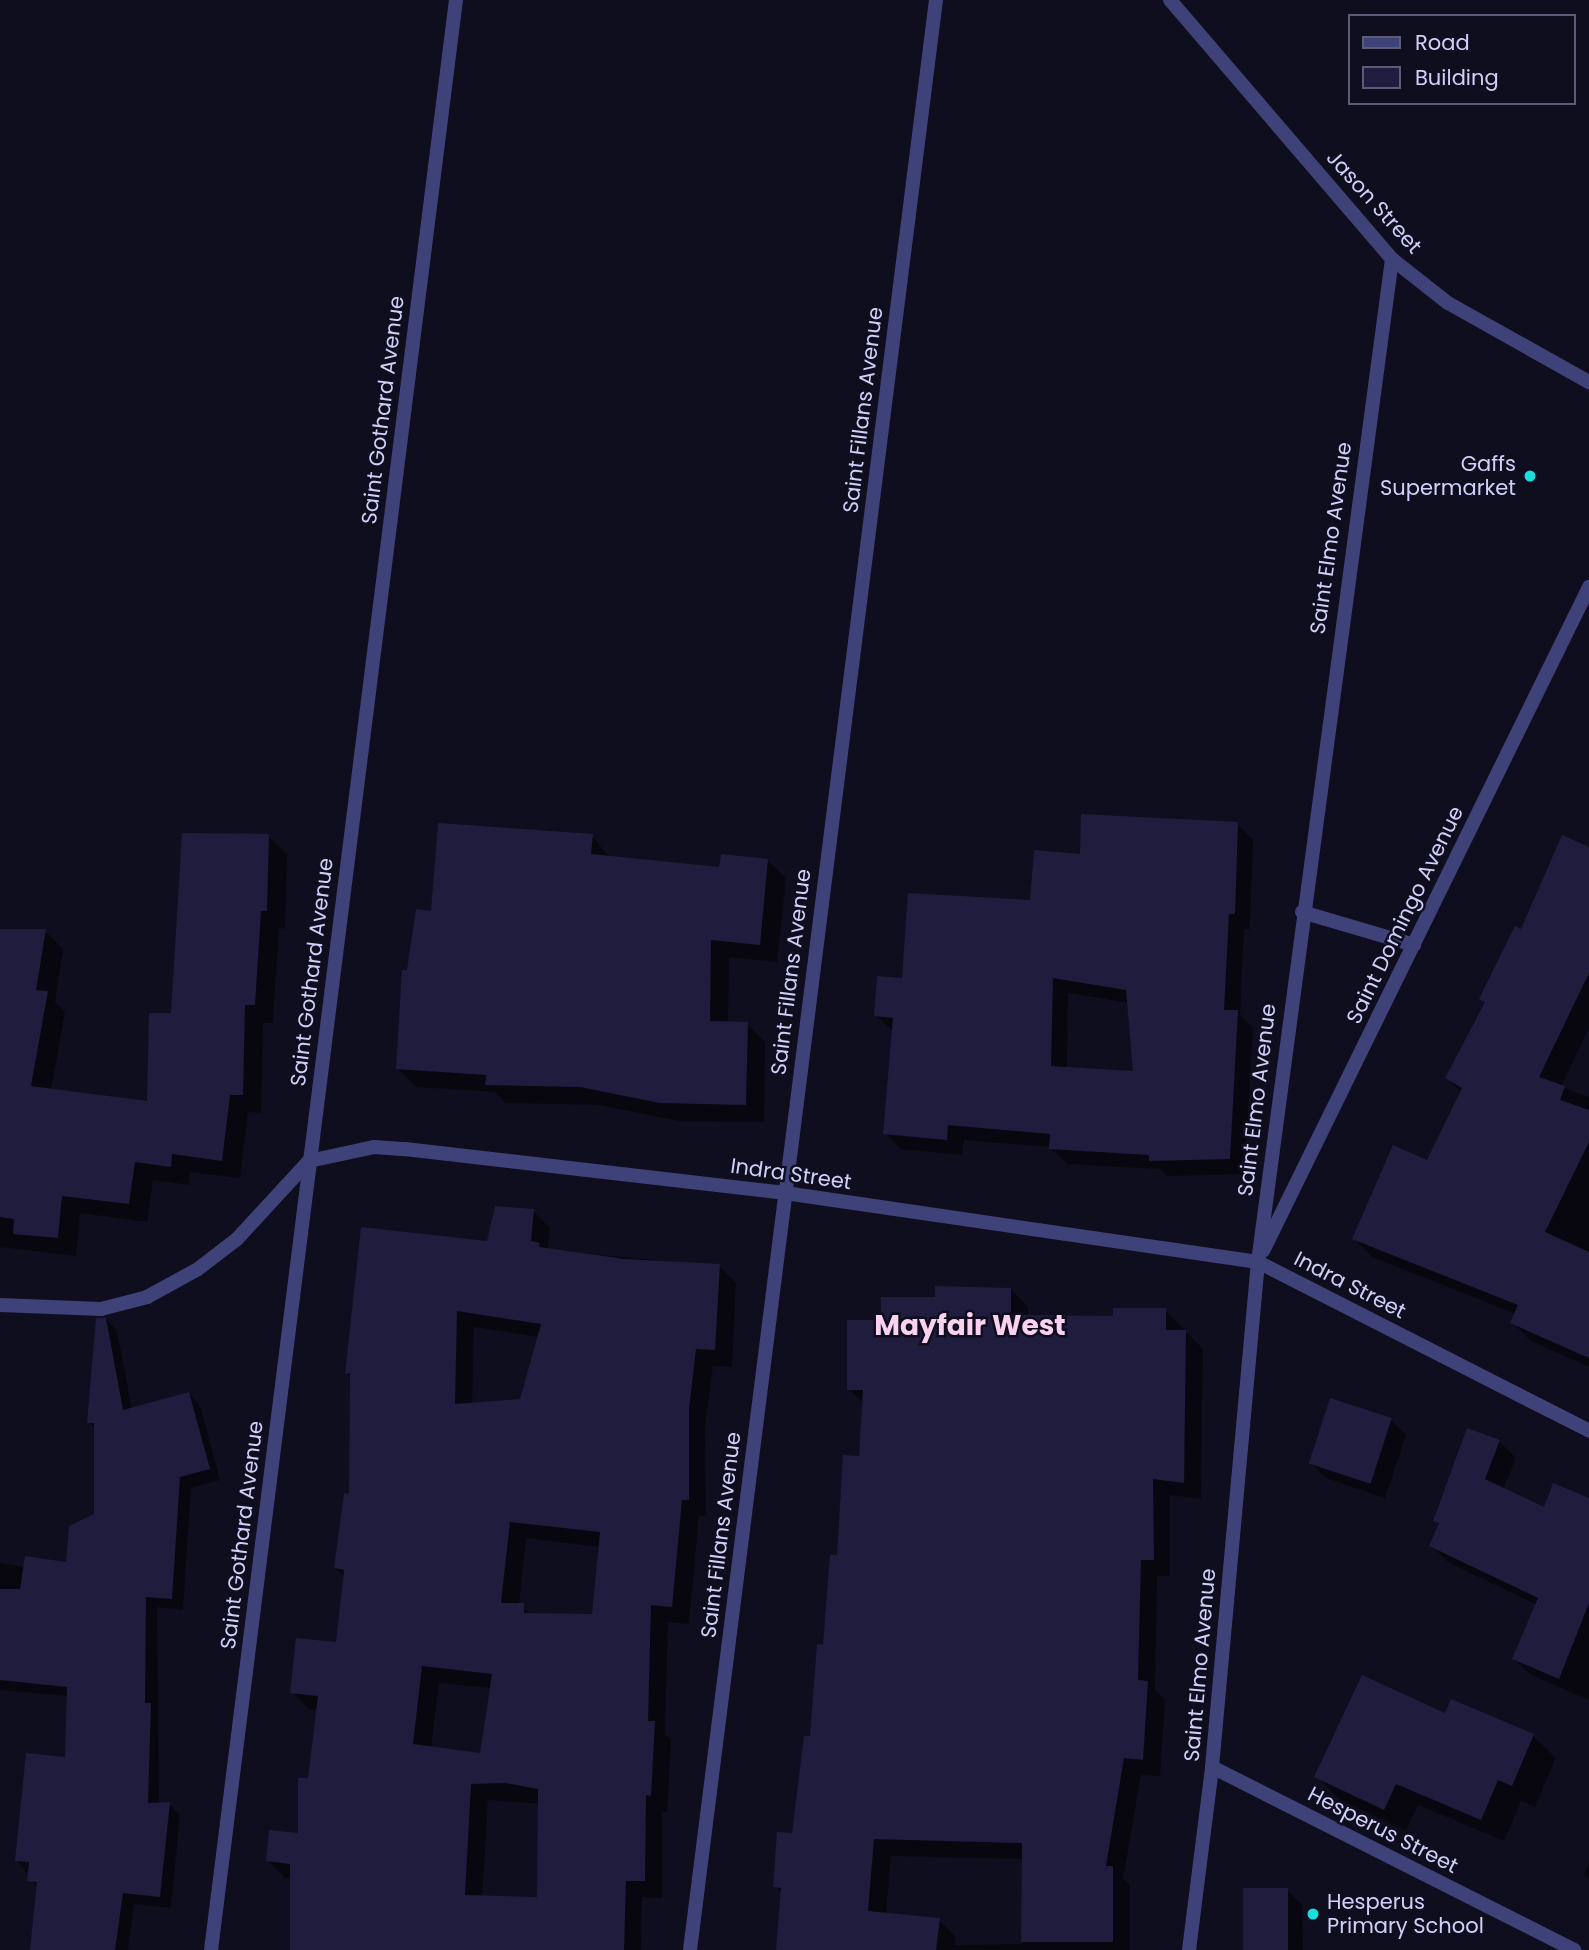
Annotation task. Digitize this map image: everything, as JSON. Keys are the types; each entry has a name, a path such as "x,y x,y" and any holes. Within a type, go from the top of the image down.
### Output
{"street":[{"name":"Saint Gothard Avenue","path":"211,1950 456,0"},
{"name":"Saint Fillans Avenue","path":"690,1950 936,0"},
{"name":"Jason Street","path":"1170,0 1392,258 1448,303 1589,382"},
{"name":"Saint Elmo Avenue","path":"1188,1950 1212,1767 1258,1262 1302,912 1392,258"},
{"name":"Saint Domingo Avenue","path":"1258,1262 1589,587"},
{"path":"1302,912 1413,945"},
{"name":"Indra Street","path":"309,1161 374,1147 405,1149 785,1193 1258,1262 1589,1431"},
{"path":"0,1305 100,1308 147,1297 198,1269 237,1239 309,1161"},
{"name":"Hesperus Street","path":"1212,1767 1574,1950"}],"building":[{"path":"1081,814 1238,822 1235,914 1229,914 1224,1010 1238,1010 1230,1159 1149,1161 1149,1155 1049,1149 1050,1134 948,1125 947,1140 883,1134 893,1018 874,1016 877,976 902,978 908,893 1030,900 1034,850 1080,854","holes":["1053,978 1126,990 1133,1071 1051,1066"]},
{"path":"438,823 593,834 591,854 719,867 721,854 768,859 760,945 711,940 710,1021 748,1022 746,1105 660,1103 580,1087 485,1085 486,1075 396,1069 402,970 407,970 416,909 431,911"},
{"path":"182,833 269,834 267,911 261,911 255,1005 245,1005 243,1095 230,1095 222,1161 172,1154 171,1167 135,1162 129,1204 62,1196 58,1238 13,1234 14,1219 0,1217 0,929 46,929 36,990 48,991 31,1086 147,1101 149,1013 171,1013"},
{"path":"1562,835 1589,847 1589,973 1539,1077 1565,1086 1560,1100 1589,1110 1589,1142 1545,1232 1589,1252 1589,1358 1510,1323 1518,1305 1352,1239 1393,1145 1427,1160 1462,1088 1445,1078 1485,1002 1479,999 1515,926 1521,929"},
{"path":"495,1206 534,1209 531,1241 540,1243 539,1247 625,1259 720,1264 715,1350 696,1349 689,1409 689,1500 682,1500 672,1607 651,1605 648,1721 655,1721 651,1796 646,1795 645,1881 626,1881 624,1950 290,1950 290,1864 266,1861 269,1830 298,1833 298,1778 308,1778 318,1696 290,1693 296,1638 336,1642 344,1570 334,1568 344,1493 349,1494 350,1373 345,1374 361,1227 487,1241","holes":["457,1311 541,1324 520,1399 455,1404","510,1522 600,1532 592,1614 524,1613 524,1603 501,1603","422,1666 492,1674 480,1753 413,1744","505,1783 538,1789 537,1897 465,1895 471,1784"]},
{"path":"935,1286 1011,1288 1011,1315 1113,1316 1113,1308 1166,1308 1166,1330 1186,1330 1184,1483 1153,1479 1154,1560 1141,1560 1138,1680 1148,1681 1143,1760 1124,1758 1106,1866 1113,1866 1113,1942 1021,1942 1022,1843 874,1839 868,1911 940,1918 936,1950 776,1950 781,1888 773,1887 777,1832 792,1833 804,1736 810,1736 817,1644 823,1645 830,1555 837,1555 843,1455 859,1456 863,1390 847,1390 847,1320 881,1320 881,1297 935,1297"},
{"path":"96,1318 106,1318 123,1410 189,1392 210,1469 180,1477 172,1599 146,1597 145,1703 151,1703 148,1803 170,1802 160,1897 123,1893 115,1950 30,1950 37,1882 27,1881 29,1862 15,1861 26,1753 65,1757 67,1687 0,1680 0,1589 20,1589 25,1556 66,1562 69,1526 94,1514 94,1423 87,1423"},
{"path":"1330,1398 1392,1418 1370,1484 1309,1464"},
{"path":"1467,1428 1500,1440 1485,1479 1544,1507 1553,1483 1589,1498 1589,1603 1559,1679 1512,1659 1538,1598 1429,1546 1439,1523 1433,1521"},
{"path":"1362,1675 1445,1713 1451,1699 1534,1734 1512,1786 1498,1780 1481,1820 1396,1784 1384,1810 1314,1777"},
{"path":"1243,1888 1288,1888 1288,1950 1243,1950"}],"place":[{"name":"Gaffs Supermarket","path":"1530,476"},
{"name":"Hesperus Primary School","path":"1313,1914"}],"district":[{"name":"Mayfair West","path":"970,1326"}]}
